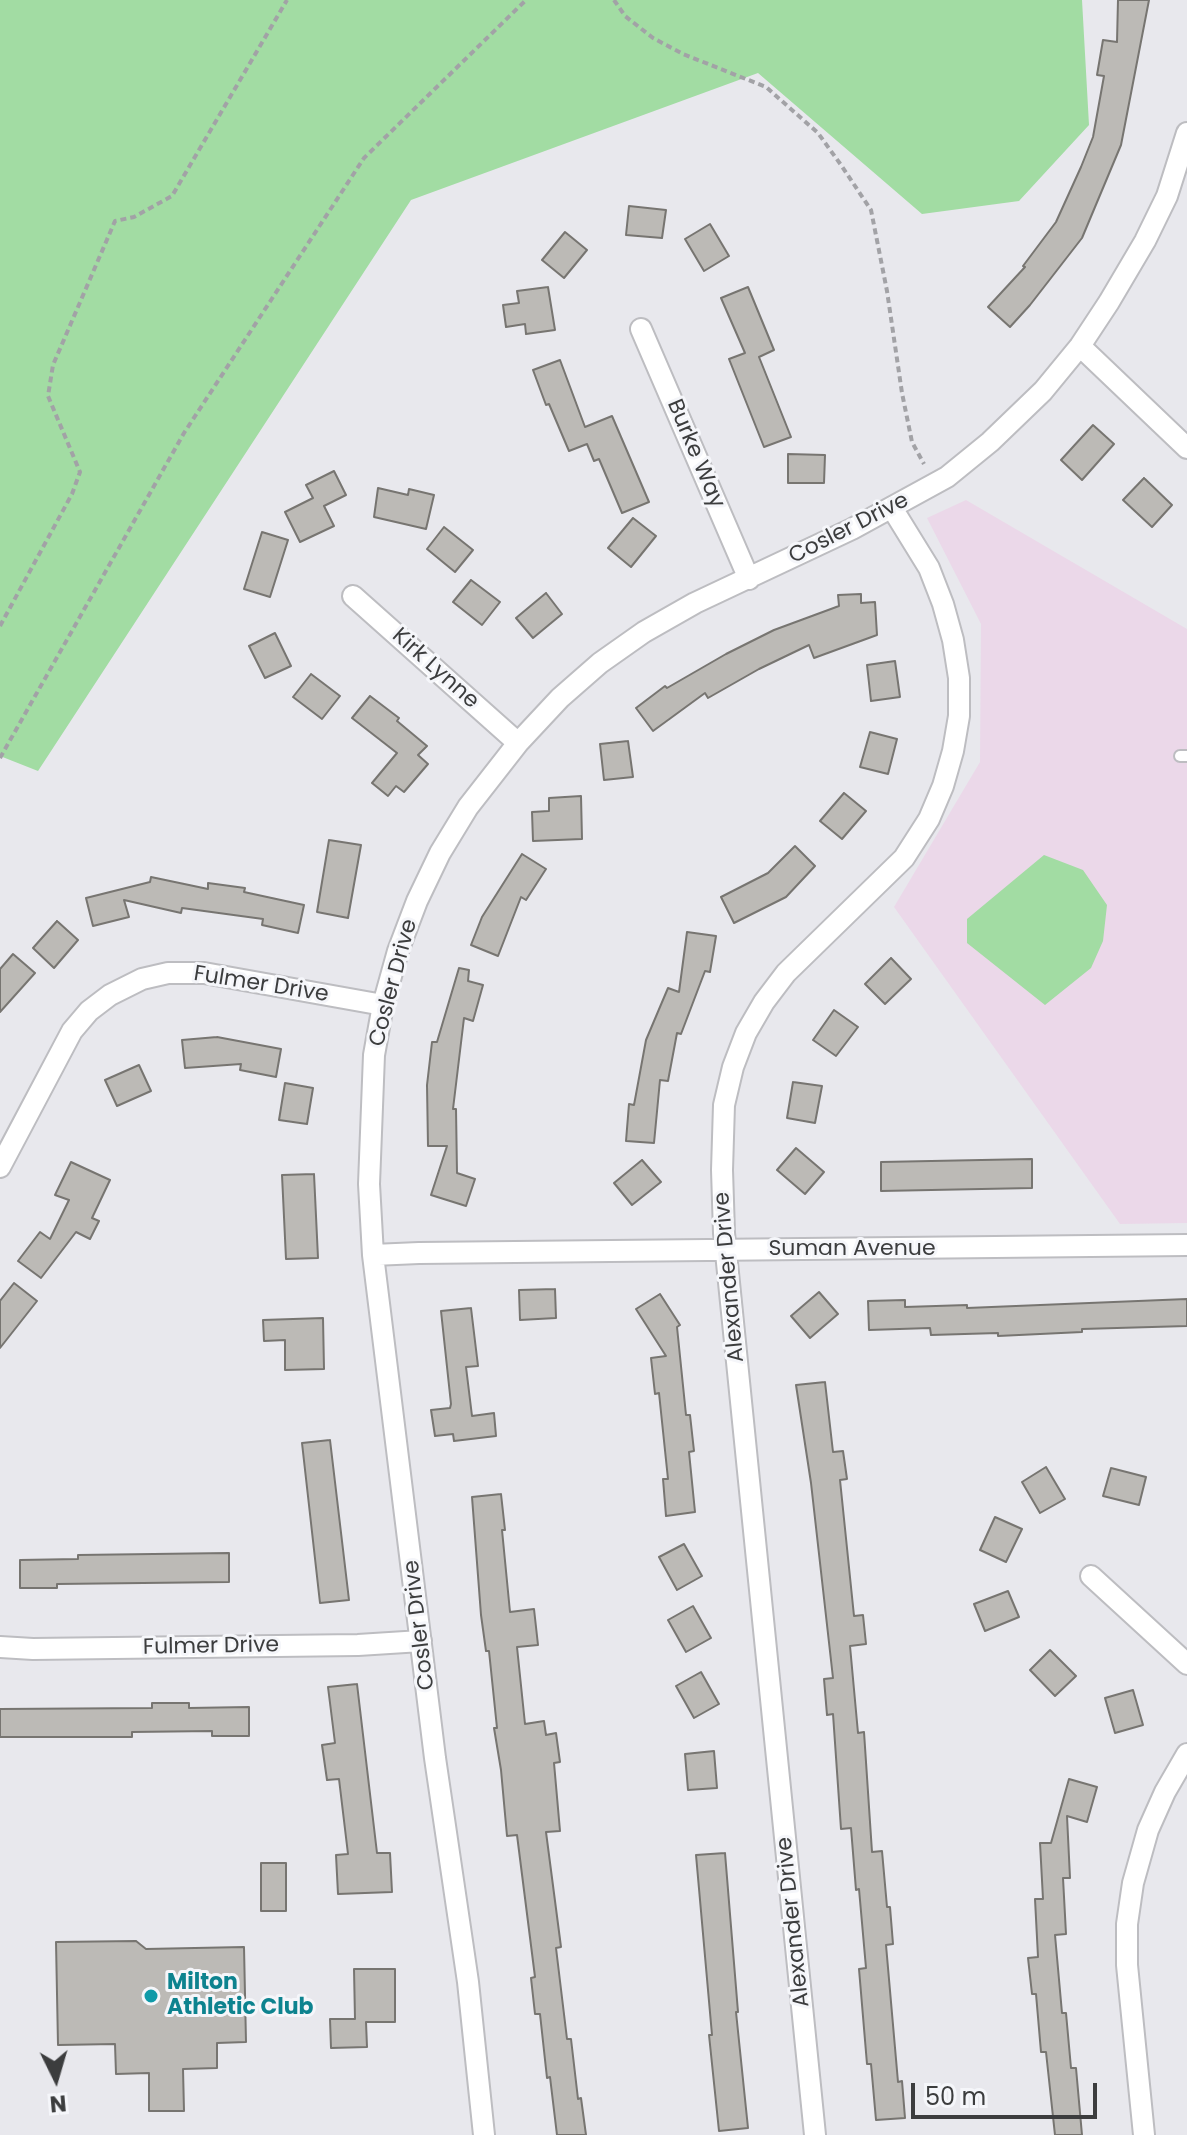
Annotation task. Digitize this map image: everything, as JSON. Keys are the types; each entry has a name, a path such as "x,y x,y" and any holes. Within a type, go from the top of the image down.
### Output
{"street":[{"name":"Cosler Drive","path":"484,2135 468,1982 435,1758 373,1255 369,1184 374,1055 383,1005 398,951 440,853 468,807 518,743 560,698 622,648 695,603 892,508 934,484 990,442 1043,391 1080,346 1145,241 1183,160 1187,133"},
{"name":"Burke Way","path":"641,329 749,579"},
{"path":"1080,346 1187,448"},
{"name":"Alexander Drive","path":"815,2135 726,1249 722,1170 724,1105 733,1067 746,1033 764,1002 786,973 904,858 929,819 953,751 959,716 959,678 953,640 929,568 892,508"},
{"name":"Kirk Lynne","path":"353,596 518,743"},
{"name":"Fulmer Drive","path":"0,1167 72,1031 89,1011 110,995 142,979 168,973 204,973 383,1005"},
{"name":"Suman Avenue","path":"373,1255 1187,1245"},
{"path":"1091,1576 1187,1664"},
{"name":"Fulmer Drive","path":"0,1647 358,1645 421,1641"},
{"path":"1144,2135 1127,1965 1127,1924 1133,1883 1148,1830 1187,1754"}],"path":[{"path":"0,626 72,494 80,472 48,396 53,365 115,221 134,217 172,196 287,0"},
{"path":"0,758 184,433 364,158 526,0"},
{"path":"614,0 625,16 653,38 683,54 766,87 818,133 871,210 912,442 934,484"}],"shaded area":[{"path":"966,500 1187,629 1187,1223 1120,1224 894,907 980,762 981,624 927,518"}],"green space":[{"path":"0,0 1082,0 1089,125 1019,201 922,214 758,73 411,200 38,771 0,756"},
{"path":"1044,855 1083,870 1107,905 1103,941 1091,968 1045,1005 967,943 967,919"}],"building":[{"path":"1118,0 1149,0 1121,145 1082,238 1010,327 988,307 1025,267 1056,222 1081,167 1093,137 1104,76 1097,75 1103,40 1117,42"},
{"path":"629,206 666,210 662,238 626,235"},
{"path":"710,224 729,256 704,271 685,239"},
{"path":"565,232 587,250 564,278 542,260"},
{"path":"548,287 555,330 526,334 525,324 506,327 503,305 519,303 517,291"},
{"path":"748,287 774,350 759,357 791,437 764,447 729,359 745,353 721,298"},
{"path":"560,360 585,427 612,416 649,502 622,513 599,459 594,461 587,444 569,451 533,370"},
{"path":"1093,425 1114,444 1082,480 1061,460"},
{"path":"788,454 825,455 824,483 788,483"},
{"path":"334,471 346,495 324,506 334,526 300,542 285,512 313,498 306,485"},
{"path":"1144,478 1172,505 1152,527 1123,500"},
{"path":"378,488 408,495 409,489 434,495 426,529 374,517"},
{"path":"633,518 656,536 631,567 608,548"},
{"path":"444,527 473,550 455,572 427,549"},
{"path":"262,532 288,540 270,597 244,589"},
{"path":"471,580 500,602 482,625 453,602"},
{"path":"546,593 562,614 533,638 516,618"},
{"path":"861,594 861,603 875,602 877,635 814,658 809,645 708,698 705,693 653,731 636,708 665,686 667,688 726,654 774,630 839,606 838,595"},
{"path":"275,633 291,666 265,678 249,646"},
{"path":"895,661 900,697 871,701 867,665"},
{"path":"311,674 340,696 322,719 293,697"},
{"path":"370,696 399,718 397,721 427,746 418,755 428,764 404,792 396,786 388,796 372,783 397,753 352,718"},
{"path":"870,732 897,739 888,774 860,767"},
{"path":"628,741 633,777 604,780 600,744"},
{"path":"844,793 866,811 842,839 820,821"},
{"path":"581,796 582,839 533,841 532,812 549,811 549,798"},
{"path":"329,840 361,845 348,918 317,912"},
{"path":"795,846 815,866 786,897 734,923 721,897 768,873"},
{"path":"522,854 546,869 526,900 521,897 498,956 471,945 482,917"},
{"path":"151,877 208,889 208,883 245,888 244,892 304,905 298,933 262,925 263,919 182,908 181,913 124,900 129,917 93,926 86,898 150,882"},
{"path":"57,921 78,940 54,968 33,948"},
{"path":"687,932 716,936 710,972 705,971 681,1034 677,1033 668,1081 660,1080 654,1143 626,1141 629,1104 634,1105 646,1040 668,988 679,992"},
{"path":"13,954 35,973 0,1012 0,969"},
{"path":"891,958 911,979 885,1004 865,984"},
{"path":"459,968 469,970 468,981 483,985 473,1021 464,1018 453,1109 456,1109 457,1173 475,1179 466,1206 431,1195 447,1146 428,1146 427,1085 432,1042 437,1042"},
{"path":"834,1010 858,1027 836,1056 813,1040"},
{"path":"217,1037 281,1049 276,1077 240,1070 241,1064 185,1068 182,1040"},
{"path":"139,1065 151,1091 117,1106 105,1080"},
{"path":"793,1082 822,1086 815,1123 787,1118"},
{"path":"285,1083 313,1088 307,1124 279,1120"},
{"path":"796,1148 824,1172 805,1194 777,1170"},
{"path":"1032,1159 1032,1188 881,1191 881,1162"},
{"path":"642,1160 661,1182 632,1205 614,1183"},
{"path":"71,1162 110,1180 92,1218 99,1221 90,1239 76,1232 41,1278 18,1261 40,1232 50,1239 69,1200 55,1195"},
{"path":"314,1174 318,1258 286,1259 282,1175"},
{"path":"14,1283 37,1301 0,1348 0,1301"},
{"path":"555,1289 556,1318 520,1320 519,1290"},
{"path":"819,1292 838,1314 810,1338 791,1316"},
{"path":"660,1294 680,1325 677,1327 686,1415 690,1415 694,1451 689,1452 695,1512 666,1516 663,1479 668,1479 659,1393 655,1394 651,1358 666,1356 636,1309"},
{"path":"1187,1299 1187,1326 1082,1329 1082,1332 998,1336 998,1333 931,1335 930,1328 869,1330 868,1301 905,1300 905,1307 967,1305 967,1308"},
{"path":"471,1308 478,1366 466,1367 472,1416 494,1413 496,1436 454,1441 453,1434 435,1436 431,1410 450,1408 451,1404 441,1311"},
{"path":"323,1318 324,1369 285,1370 285,1340 264,1341 263,1320"},
{"path":"825,1382 833,1452 843,1451 847,1479 840,1480 854,1616 863,1615 866,1644 850,1646 858,1733 864,1732 872,1852 882,1851 887,1907 890,1907 893,1944 886,1945 898,2082 902,2081 905,2118 876,2120 871,2064 867,2064 859,1969 866,1968 859,1889 856,1890 851,1828 841,1829 833,1714 827,1715 824,1679 833,1678 811,1483 796,1385"},
{"path":"330,1440 349,1600 320,1603 302,1443"},
{"path":"1046,1467 1065,1499 1040,1513 1022,1482"},
{"path":"1111,1468 1146,1477 1139,1505 1103,1496"},
{"path":"501,1494 510,1612 534,1609 538,1645 517,1647 525,1724 544,1721 546,1735 556,1733 560,1762 554,1763 560,1831 546,1832 561,1947 556,1948 567,2039 571,2039 586,2135 557,2135 540,2014 535,2014 531,1978 535,1977 517,1835 507,1836 494,1728 497,1728 489,1651 486,1651 481,1615 472,1497"},
{"path":"995,1517 1022,1529 1006,1562 980,1550"},
{"path":"684,1544 702,1576 677,1590 659,1557"},
{"path":"229,1553 229,1582 57,1584 57,1588 20,1588 20,1560 78,1559 78,1555"},
{"path":"1008,1591 1019,1617 985,1631 974,1604"},
{"path":"693,1606 711,1638 686,1652 668,1620"},
{"path":"1050,1650 1076,1676 1055,1696 1030,1670"},
{"path":"701,1672 719,1704 694,1718 676,1686"},
{"path":"357,1684 377,1853 390,1853 392,1892 338,1894 336,1855 348,1854 339,1779 327,1780 322,1745 335,1743 328,1687"},
{"path":"1133,1690 1143,1725 1115,1733 1105,1698"},
{"path":"152,1703 189,1703 189,1708 249,1707 249,1736 212,1736 212,1731 132,1732 132,1737 0,1737 0,1709 152,1708"},
{"path":"714,1751 717,1788 688,1790 685,1754"},
{"path":"1069,1779 1097,1787 1087,1822 1067,1816 1070,1878 1063,1878 1066,1934 1055,1935 1062,2013 1066,2013 1071,2068 1076,2068 1082,2135 1055,2135 1046,2052 1041,2052 1036,1994 1032,1994 1028,1958 1038,1957 1035,1899 1043,1899 1040,1843 1051,1843"},
{"path":"725,1853 748,2128 719,2131 696,1855"},
{"path":"261,1863 286,1863 286,1911 261,1911"},
{"name":"Milton Athletic Club","path":"136,1941 146,1949 244,1947 246,2042 217,2043 217,2068 183,2069 184,2111 149,2111 149,2073 116,2074 115,2044 58,2045 56,1942"},
{"path":"354,1969 395,1969 395,2022 366,2022 367,2047 331,2048 330,2019 355,2019"}],"place":[{"name":"Milton Athletic Club","path":"151,1996"}]}
